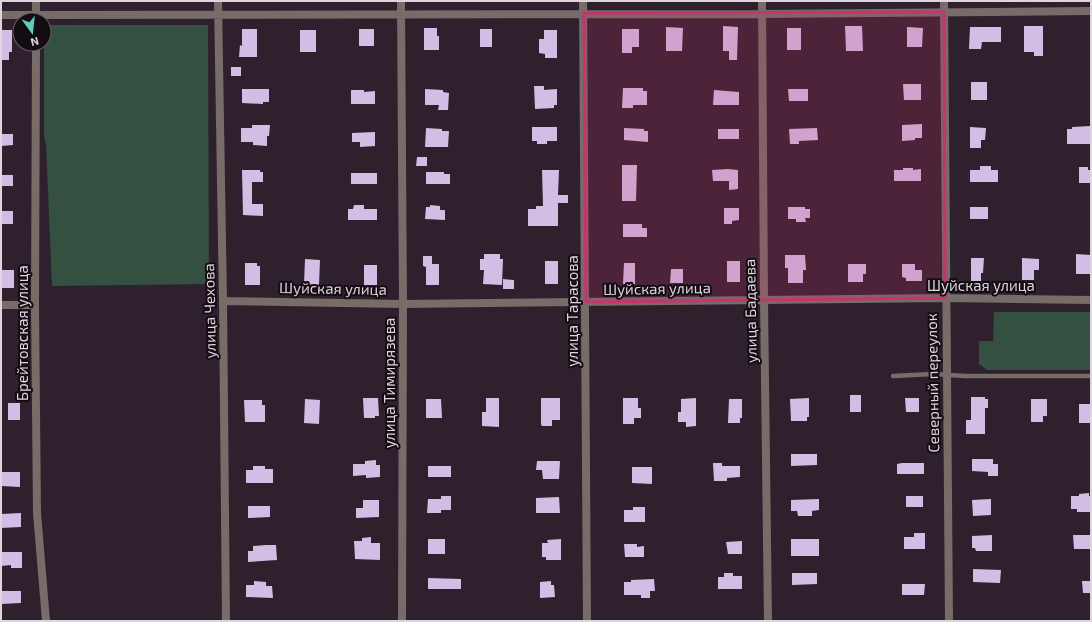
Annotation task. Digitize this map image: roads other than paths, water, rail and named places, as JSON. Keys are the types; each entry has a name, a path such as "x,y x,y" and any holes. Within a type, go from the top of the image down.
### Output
{"street":[{"path":"36,1 36,12"},
{"name":"улица Чехова","path":"218,1 224,301 226,621"},
{"name":"улица Тимирязева","path":"401,1 404,304 402,621"},
{"name":"улица Тарасова","path":"583,1 587,621"},
{"name":"улица Бадаева","path":"762,1 768,621"},
{"name":"Северный переулок","path":"944,1 945,298 949,621"},
{"path":"52,17 218,14 762,14 1091,10"},
{"path":"1,15 12,16"},
{"name":"Брейтовская улица","path":"36,52 35,305 37,513 46,621"},
{"name":"Шуйская улица","path":"224,301 404,304 945,298 1091,300"},
{"path":"1,305 35,305"}],"lane":[{"path":"893,376 1091,376"}]}
